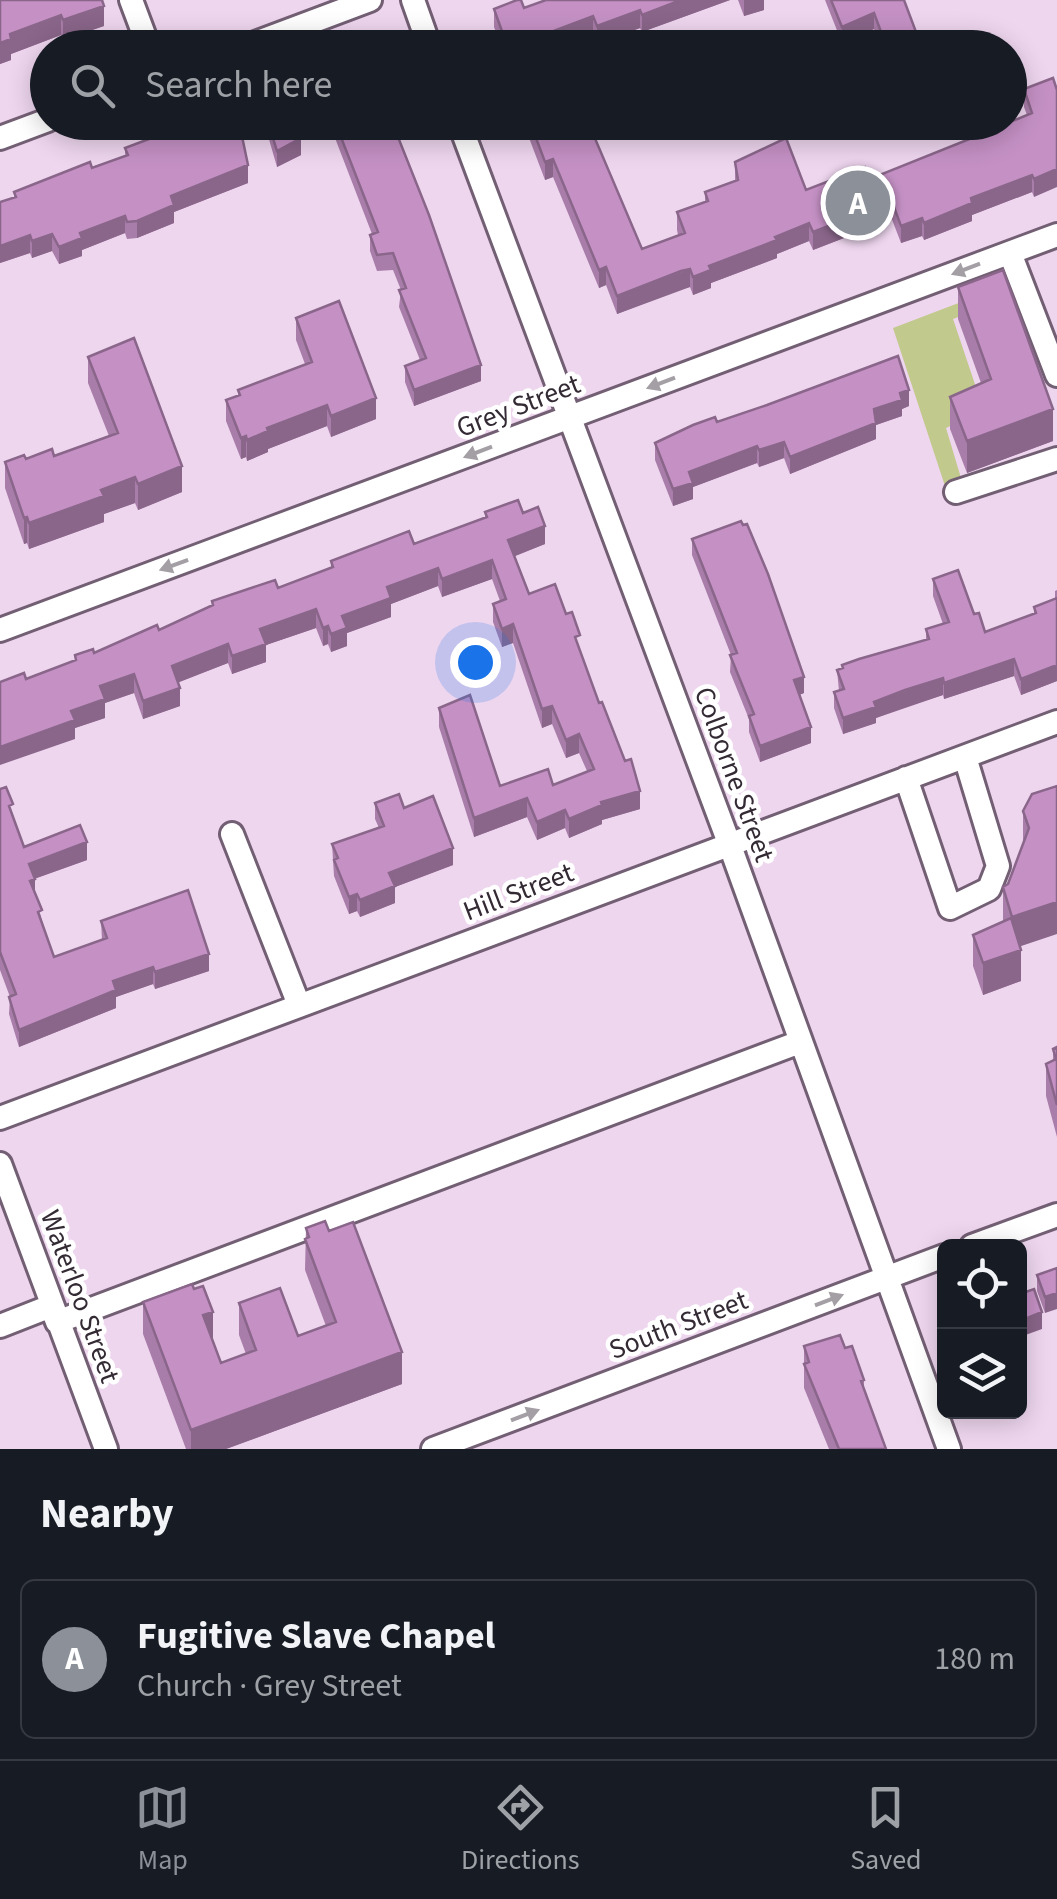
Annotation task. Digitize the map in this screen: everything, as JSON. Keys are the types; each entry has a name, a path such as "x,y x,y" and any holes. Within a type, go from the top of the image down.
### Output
{"street":[{"path":"131,0 142,30"},
{"path":"290,30 370,0"},
{"path":"412,0 423,30"},
{"path":"0,138 30,127"},
{"name":"Colborne Street","path":"466,140 729,843 949,1449"},
{"name":"Grey Street","path":"0,630 1057,235"},
{"path":"1010,253 1057,375"},
{"path":"956,492 1057,460"},
{"name":"Hill Street","path":"0,1118 1057,722"},
{"path":"906,778 950,908 989,889 998,866 965,756"},
{"path":"232,834 299,1005"},
{"path":"0,1339 8,1323 54,1314 800,1042"},
{"name":"Waterloo Street","path":"0,1164 106,1449"},
{"path":"991,1239 1057,1215"},
{"name":"South Street","path":"434,1449 937,1259"}],"green space":[{"path":"1011,283 1016,295 953,319 984,411 946,428 961,478 945,486 893,328"}],"building":[{"path":"0,0 102,0 104,6 63,20 61,15 10,34 11,39 0,43"},
{"path":"517,0 521,0 524,8 546,0 681,0 597,26 593,16 556,30 502,30 494,9"},
{"path":"831,0 904,0 915,30 880,30 874,13 842,27"},
{"path":"1053,78 1057,90 1057,169 971,198 972,203 924,223 922,218 901,226 888,191 840,208 844,220 813,232 809,223 709,266 711,270 693,277 690,269 681,271 617,296 606,267 599,270 553,159 545,162 537,140 596,140 642,249 685,233 677,212 708,201 705,192 738,180 735,162 782,140 787,140 806,190 865,167 870,179 967,140 1027,140 1027,115 1032,113 1027,88"},
{"path":"146,140 243,140 248,165 171,196 174,205 137,221 127,222 125,216 80,233 82,238 59,247 52,234 32,241 30,235 0,246 0,202 16,197 14,192 90,162 92,168 128,155 125,148"},
{"path":"274,140 297,140 277,151"},
{"path":"342,140 399,140 481,365 414,390 405,366 426,358 399,290 406,288 393,253 377,255 370,235 378,232"},
{"path":"1003,270 1053,409 967,441 950,397 991,379 958,287"},
{"path":"339,301 376,398 331,416 327,405 247,440 246,436 241,438 226,400 240,395 238,390 312,362 296,318"},
{"path":"134,338 182,466 138,484 135,477 101,490 104,496 29,523 5,462 52,449 54,456 118,433 88,357"},
{"path":"898,356 909,390 900,393 902,400 874,409 876,423 790,457 784,442 759,450 757,446 689,472 693,483 673,489 655,443 715,417 717,422"},
{"path":"518,500 523,513 538,507 545,526 508,540 529,594 555,584 566,614 572,612 580,635 575,637 599,703 602,702 625,761 631,759 640,791 601,802 602,805 569,819 565,810 537,822 527,798 474,818 439,708 470,695 500,786 548,769 553,785 594,769 579,734 566,740 552,706 542,709 513,624 502,629 493,604 506,599 492,560 442,579 438,568 387,587 391,598 342,616 347,628 331,634 328,626 323,628 316,609 260,629 266,644 232,656 228,644 172,666 180,688 143,701 134,674 100,686 105,699 71,711 75,720 0,747 0,682 24,673 26,679 76,660 75,655 93,649 94,653 157,625 159,630 213,605 212,601 275,580 278,588 333,567 331,561 409,531 414,544 487,517 485,512"},
{"path":"741,521 747,524 768,574 804,677 794,680 811,727 760,746 749,716 754,714 730,655 737,653 692,539"},
{"path":"958,570 985,632 1036,613 1034,607 1057,598 1057,665 1021,679 1014,659 944,683 943,678 905,690 874,702 876,707 843,718 834,692 844,689 837,670 859,659 929,639 926,629 949,622 933,579"},
{"path":"1057,786 1057,902 1012,917 1003,887 1008,884 1029,828 1023,811 1032,794"},
{"path":"6,787 24,847 80,825 87,842 29,864 35,879 30,881 42,910 38,912 54,957 107,938 101,921 188,890 209,954 113,981 116,990 19,1030 9,997 16,994 0,952 0,789"},
{"path":"399,794 404,808 433,796 453,848 389,873 395,886 360,900 357,894 349,897 332,844 384,826 375,803"},
{"path":"1011,918 1021,950 983,963 973,935"},
{"path":"1057,1047 1057,1105 1046,1064 1056,1059 1053,1049"},
{"path":"325,1221 329,1231 353,1222 402,1352 191,1430 143,1302 192,1284 194,1289 203,1286 213,1312 203,1315 221,1363 256,1350 239,1303 280,1288 298,1336 336,1322 305,1239 309,1237 306,1228"},
{"path":"1057,1268 1057,1293 1045,1297 1037,1275"},
{"path":"1034,1289 1042,1312 1027,1318 1027,1292"},
{"path":"840,1335 845,1348 852,1346 886,1449 839,1449 804,1364 809,1362 804,1346"}],"place":[{"name":"Fugitive Slave Chapel","path":"858,203"}]}
